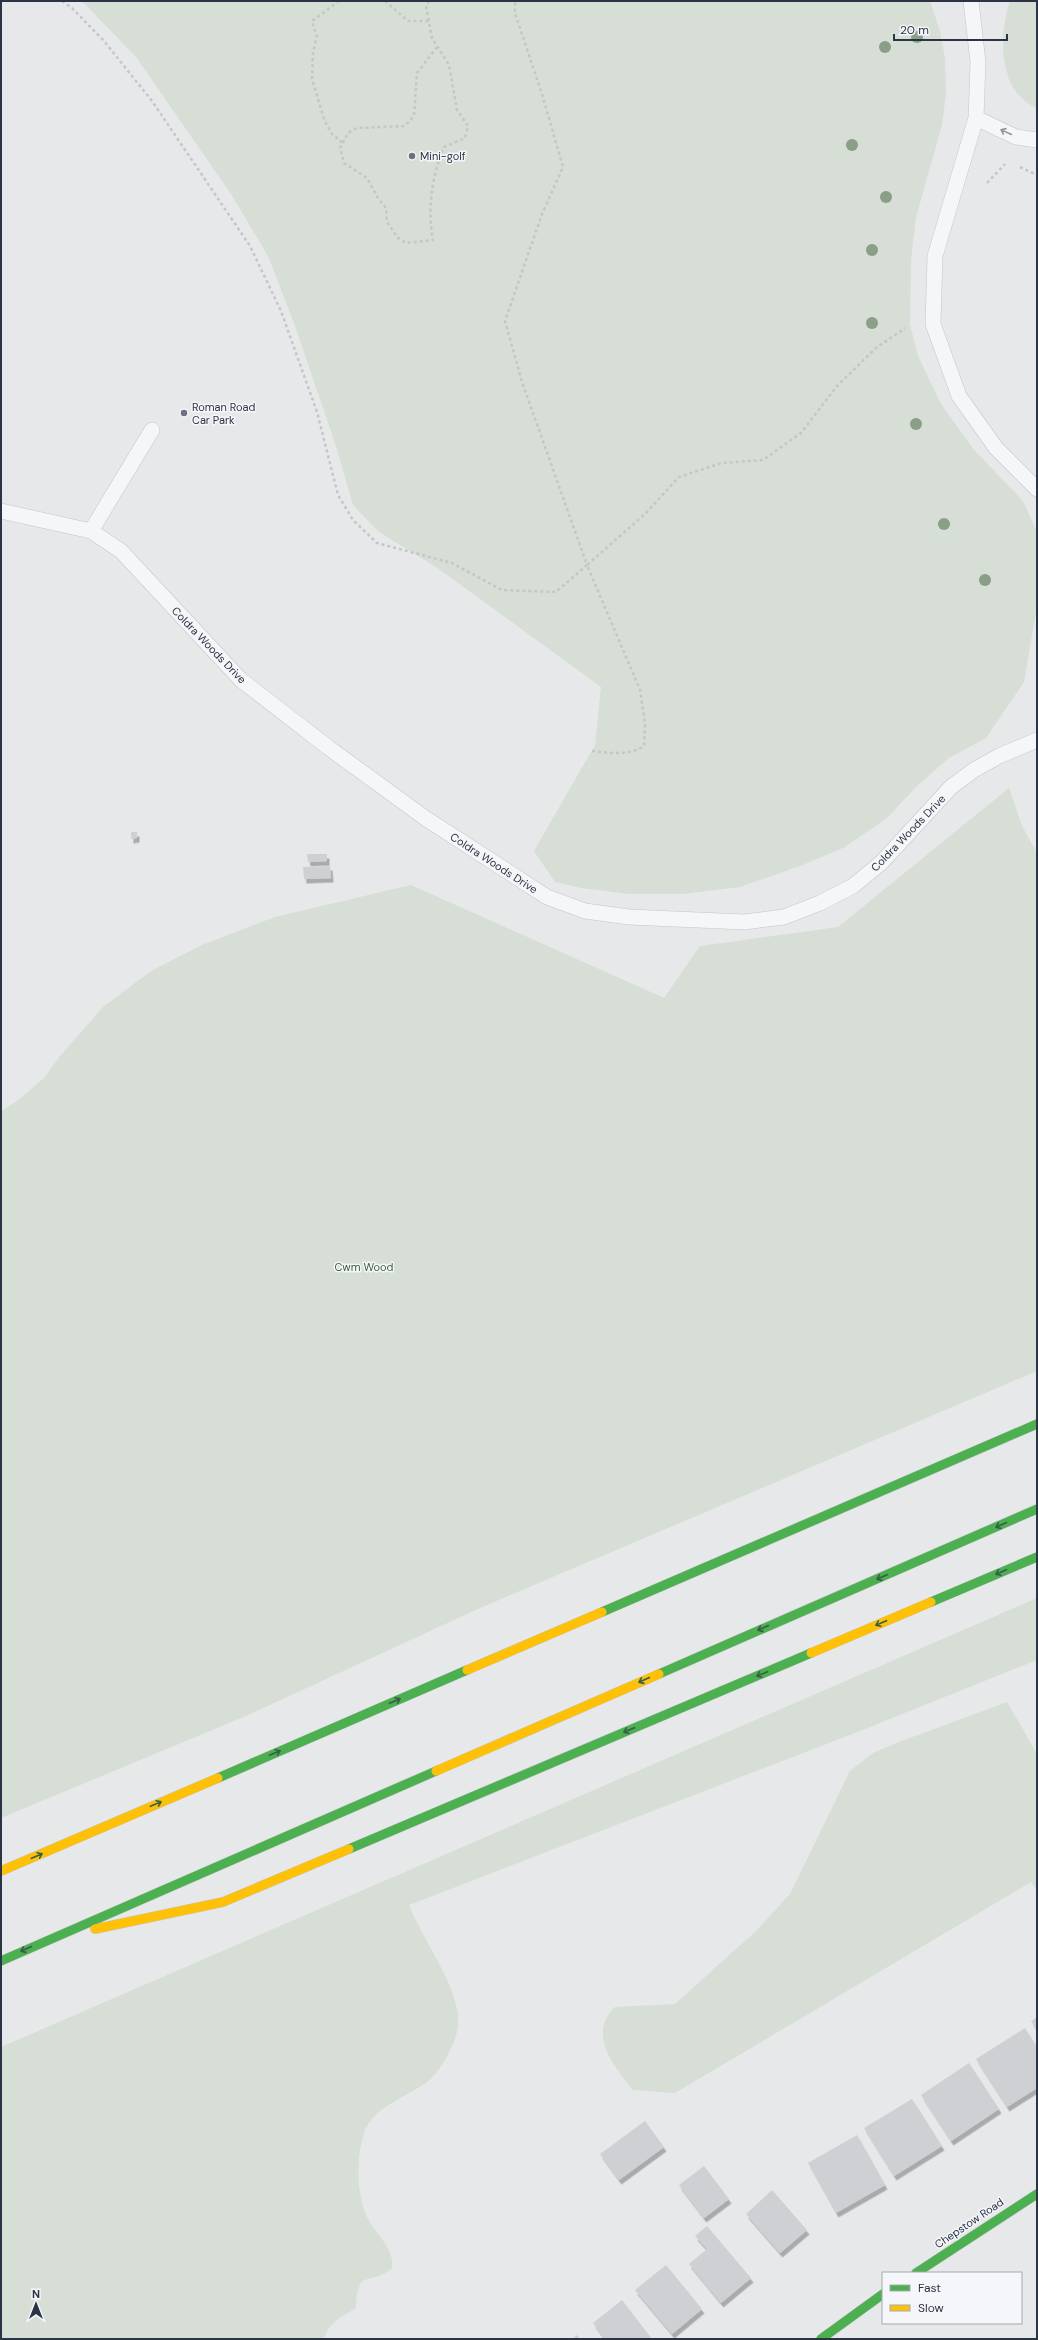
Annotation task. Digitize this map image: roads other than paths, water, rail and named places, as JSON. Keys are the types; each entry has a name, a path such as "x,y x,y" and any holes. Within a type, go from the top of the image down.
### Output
{"main road":[{"path":"1,1871 1037,1424"},
{"path":"1,1960 1037,1509"},
{"path":"51,1938 223,1902 1037,1557"},
{"name":"Chepstow Road","path":"918,2272 1037,2194"},
{"path":"821,2339 882,2295"}],"lane":[{"path":"972,1 978,62 976,118 935,256 933,324 959,396 996,448 1037,489"},
{"path":"976,118 1016,136 1037,140"},
{"path":"91,531 152,430"},
{"name":"Coldra Woods Drive","path":"1,511 91,531 121,551 241,680 329,748 425,818 547,897 585,911 629,917 744,922 784,917 820,904 854,886 881,863 951,787 974,770 999,756 1037,740"}],"place":[{"name":"Mini-golf","path":"412,156"},
{"name":"Roman Road Car Park","path":"184,413"}],"park label":[{"name":"Cwm Wood","path":"364,1267"}]}
